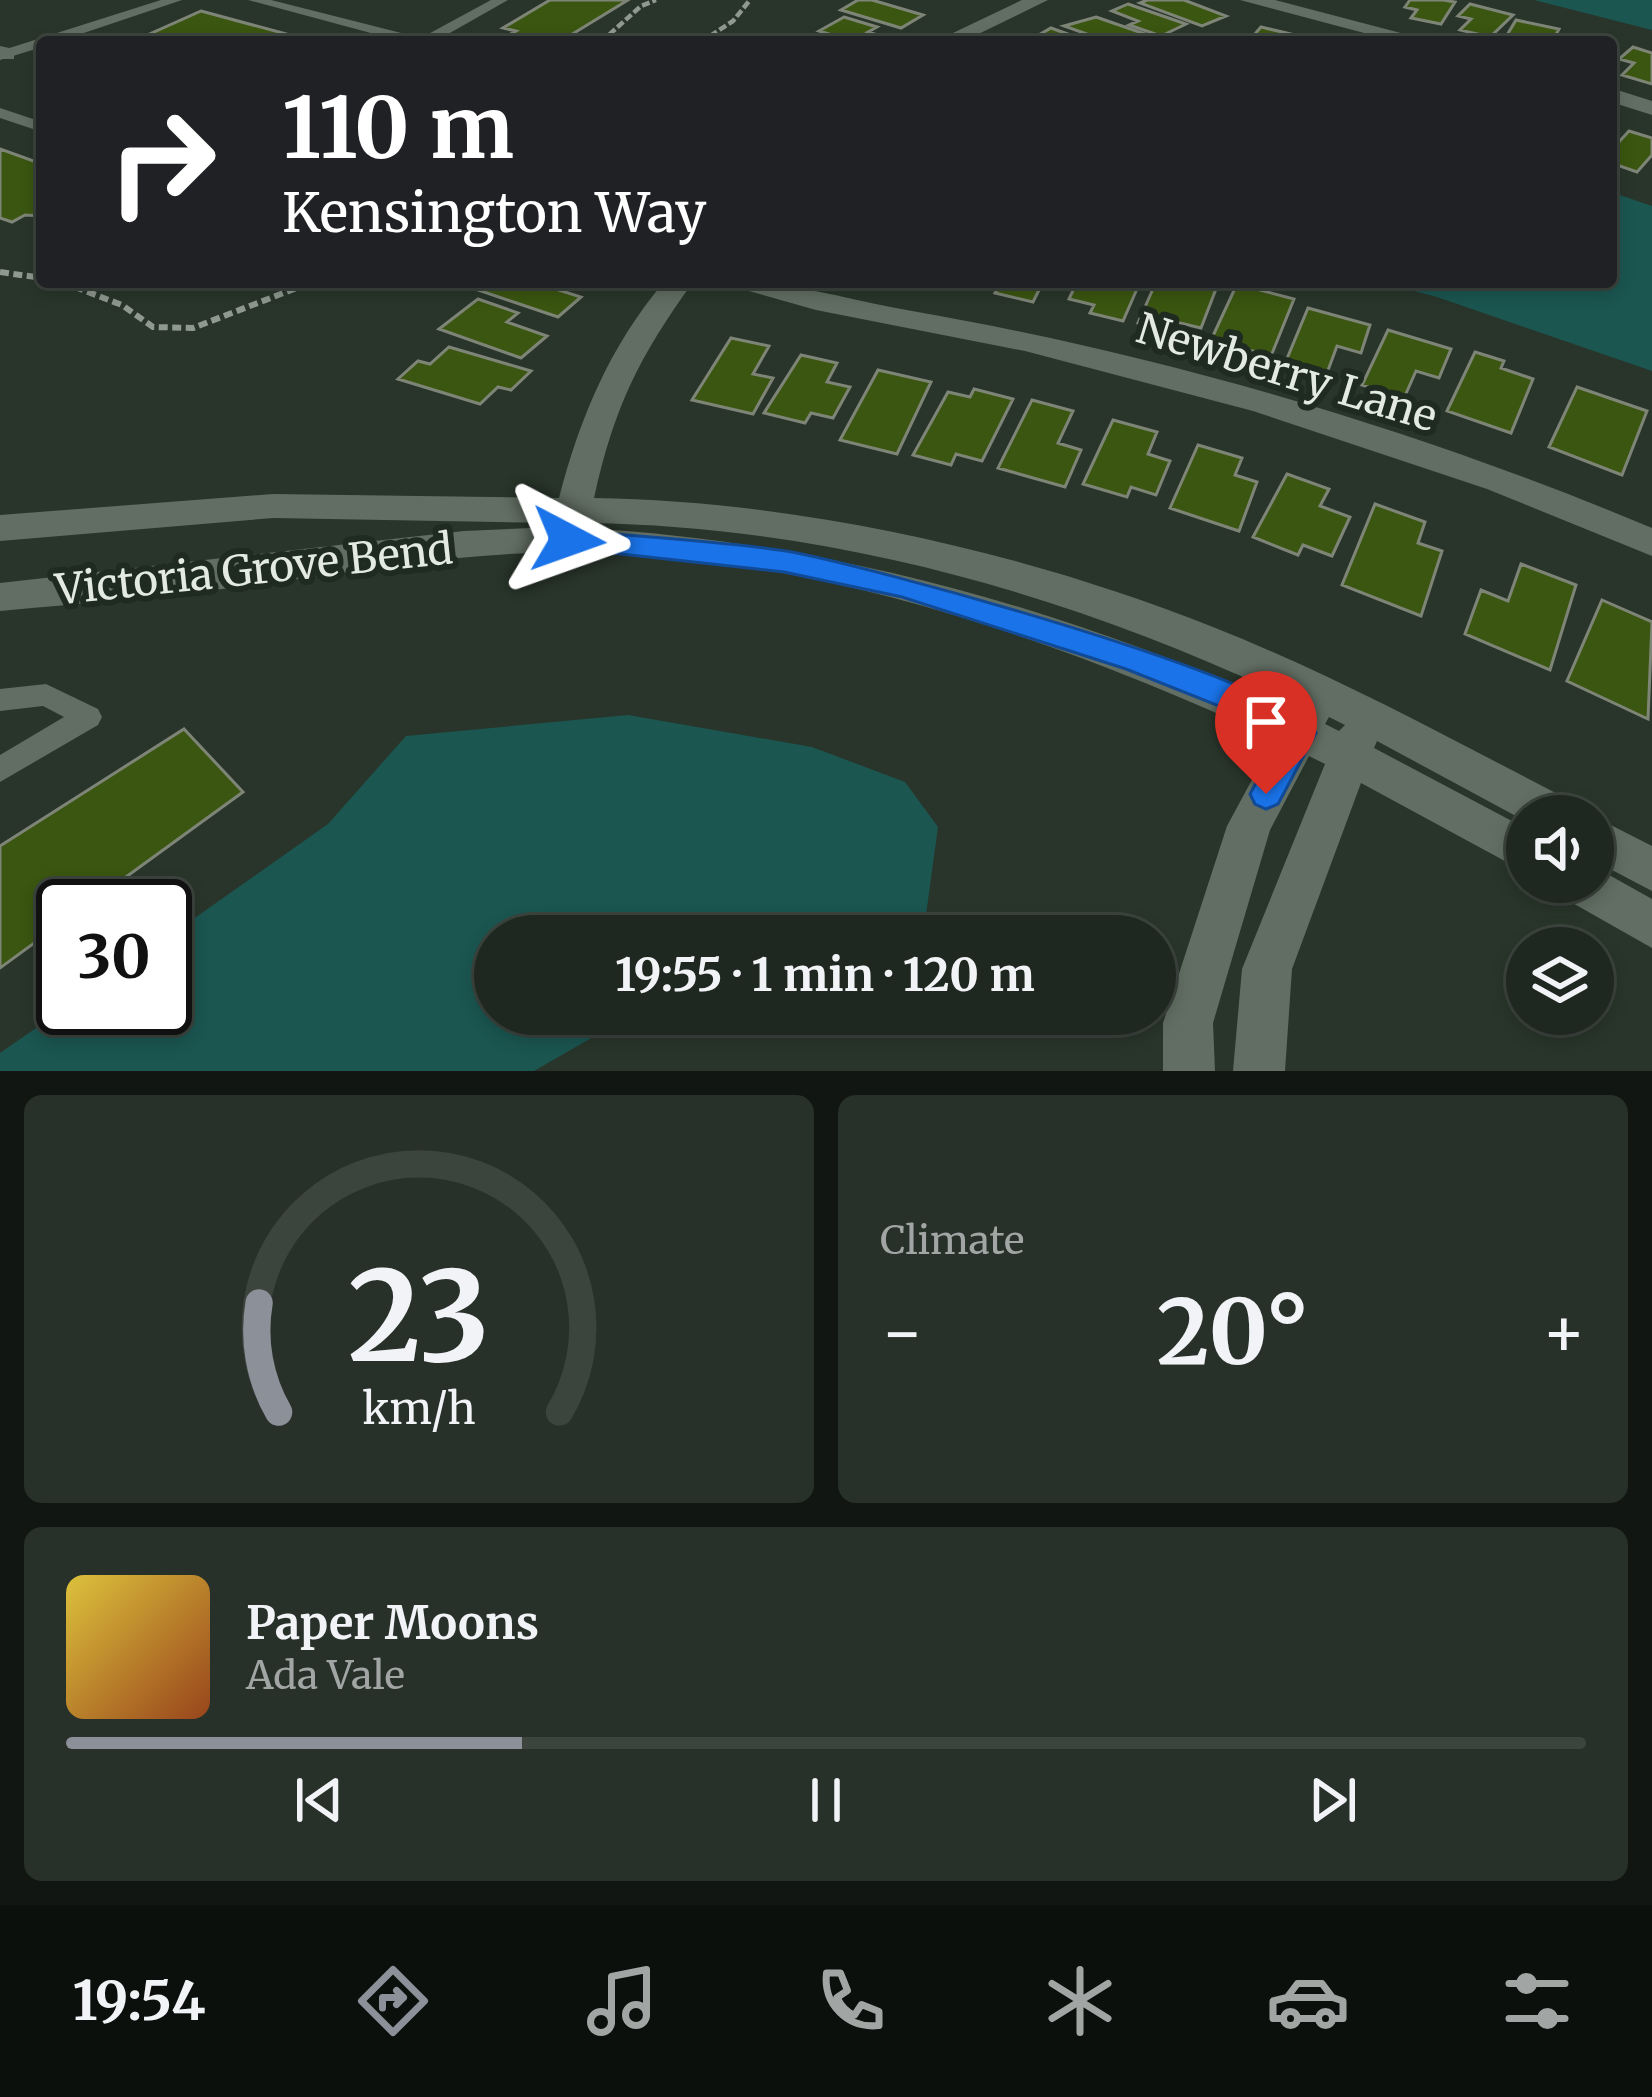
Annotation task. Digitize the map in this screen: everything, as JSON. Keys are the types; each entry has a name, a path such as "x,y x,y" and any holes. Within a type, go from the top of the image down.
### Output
{"street":[{"path":"958,36 1038,0"},
{"path":"1250,0 1399,36"},
{"path":"1617,97 1652,108"},
{"path":"571,525 595,423 614,377 637,335 674,288"},
{"name":"Newberry Lane","path":"769,288 824,304 1006,337 1221,391 1461,469 1652,543"},
{"name":"Victoria Grove Bend","path":"0,528 273,506 571,525 784,561 902,586 1136,660 1258,708 1310,713 1358,738 1506,796"},
{"name":"Victoria Grove Bend","path":"0,597 204,578 459,545 571,525"},
{"path":"1189,1071 1188,1023 1249,826 1310,713"},
{"path":"1259,1071 1267,969 1358,738"},
{"name":"Victoria Grove Bend","path":"1358,738 1506,838"},
{"path":"1614,848 1652,870"},
{"path":"1613,903 1652,926"}],"lane":[{"path":"64,36 175,0"},
{"path":"255,0 398,36"},
{"path":"433,36 501,0"},
{"path":"2,54 36,45"},
{"path":"0,113 36,125"},
{"path":"0,700 46,695 88,717 0,770"}],"path":[{"path":"608,36 641,6 656,0"},
{"path":"710,36 733,21 751,0"},
{"path":"0,272 36,277"},
{"path":"78,288 122,305 154,327 193,328 296,288"}],"water":[{"path":"1534,0 1652,0 1652,30"},
{"path":"1617,194 1652,206 1652,371 1403,288 1617,288"},
{"path":"628,715 812,747 905,782 938,827 926,915 474,915 474,1035 597,1035 534,1071 0,1071 0,1053 36,1028 36,1035 192,1035 192,920 328,824 406,736"}],"building":[{"path":"550,0 628,0 569,36 513,36 509,35 516,31 503,28"},
{"path":"858,0 923,15 901,28 841,10"},
{"path":"1184,0 1226,16 1202,26 1140,3"},
{"path":"1410,0 1455,2 1441,24 1411,18 1417,10 1405,7"},
{"path":"1128,4 1186,24 1161,36 1129,25 1138,21 1112,11"},
{"path":"1470,4 1513,15 1491,36 1460,30 1471,19 1458,16"},
{"path":"201,11 294,36 157,36 152,33"},
{"path":"844,17 877,27 868,32 881,36 835,36 819,31"},
{"path":"1096,17 1151,36 1092,36 1064,26"},
{"path":"1516,20 1559,29 1555,36 1507,35"},
{"path":"1261,27 1299,36 1253,36"},
{"path":"1051,28 1073,36 1037,36"},
{"path":"1633,47 1652,53 1652,84 1622,75 1634,63 1619,59"},
{"path":"1629,131 1652,138 1652,155 1637,172 1617,165 1617,144"},
{"path":"0,149 36,162 36,216 12,222 0,218"},
{"path":"552,288 581,297 558,317 478,290"},
{"path":"998,288 1040,288 1033,302 995,293"},
{"path":"1074,288 1137,288 1123,321 1090,313 1094,305 1069,299"},
{"path":"1153,288 1216,289 1201,328 1176,322 1172,332 1138,323"},
{"path":"1235,288 1294,299 1271,356 1211,340"},
{"path":"478,299 518,313 507,322 547,336 521,358 439,329"},
{"path":"1308,308 1370,325 1361,353 1337,346 1327,373 1286,361"},
{"path":"1388,330 1451,349 1439,378 1416,371 1404,398 1362,385"},
{"path":"731,338 769,346 753,374 773,378 753,414 692,400"},
{"path":"449,347 531,371 511,390 498,387 480,404 398,379 418,361 430,364"},
{"path":"1475,352 1504,361 1501,368 1533,379 1511,433 1447,411"},
{"path":"801,355 837,363 827,382 850,387 833,418 811,413 805,423 764,413"},
{"path":"878,370 931,382 897,454 840,440"},
{"path":"1577,387 1647,411 1622,475 1549,447"},
{"path":"974,389 1013,399 982,461 956,454 951,465 913,455 948,392 970,397"},
{"path":"1032,400 1073,411 1058,443 1081,450 1065,487 998,468"},
{"path":"1113,420 1157,432 1148,454 1170,461 1156,495 1131,487 1127,497 1083,484"},
{"path":"1198,445 1242,458 1235,475 1257,482 1239,531 1170,508"},
{"path":"1287,474 1329,489 1320,506 1350,517 1332,556 1303,545 1298,555 1253,537"},
{"path":"1375,504 1425,522 1418,543 1442,551 1421,616 1342,585"},
{"path":"1521,564 1576,585 1550,670 1465,634 1481,590 1508,601"},
{"path":"1602,600 1652,622 1648,719 1567,681"},
{"path":"184,729 243,792 123,879 36,879 36,942 0,968 0,846"}],"route":[{"path":"568,540 784,561 902,586 1029,622 1136,660 1258,708 1300,733 1266,794"}]}
